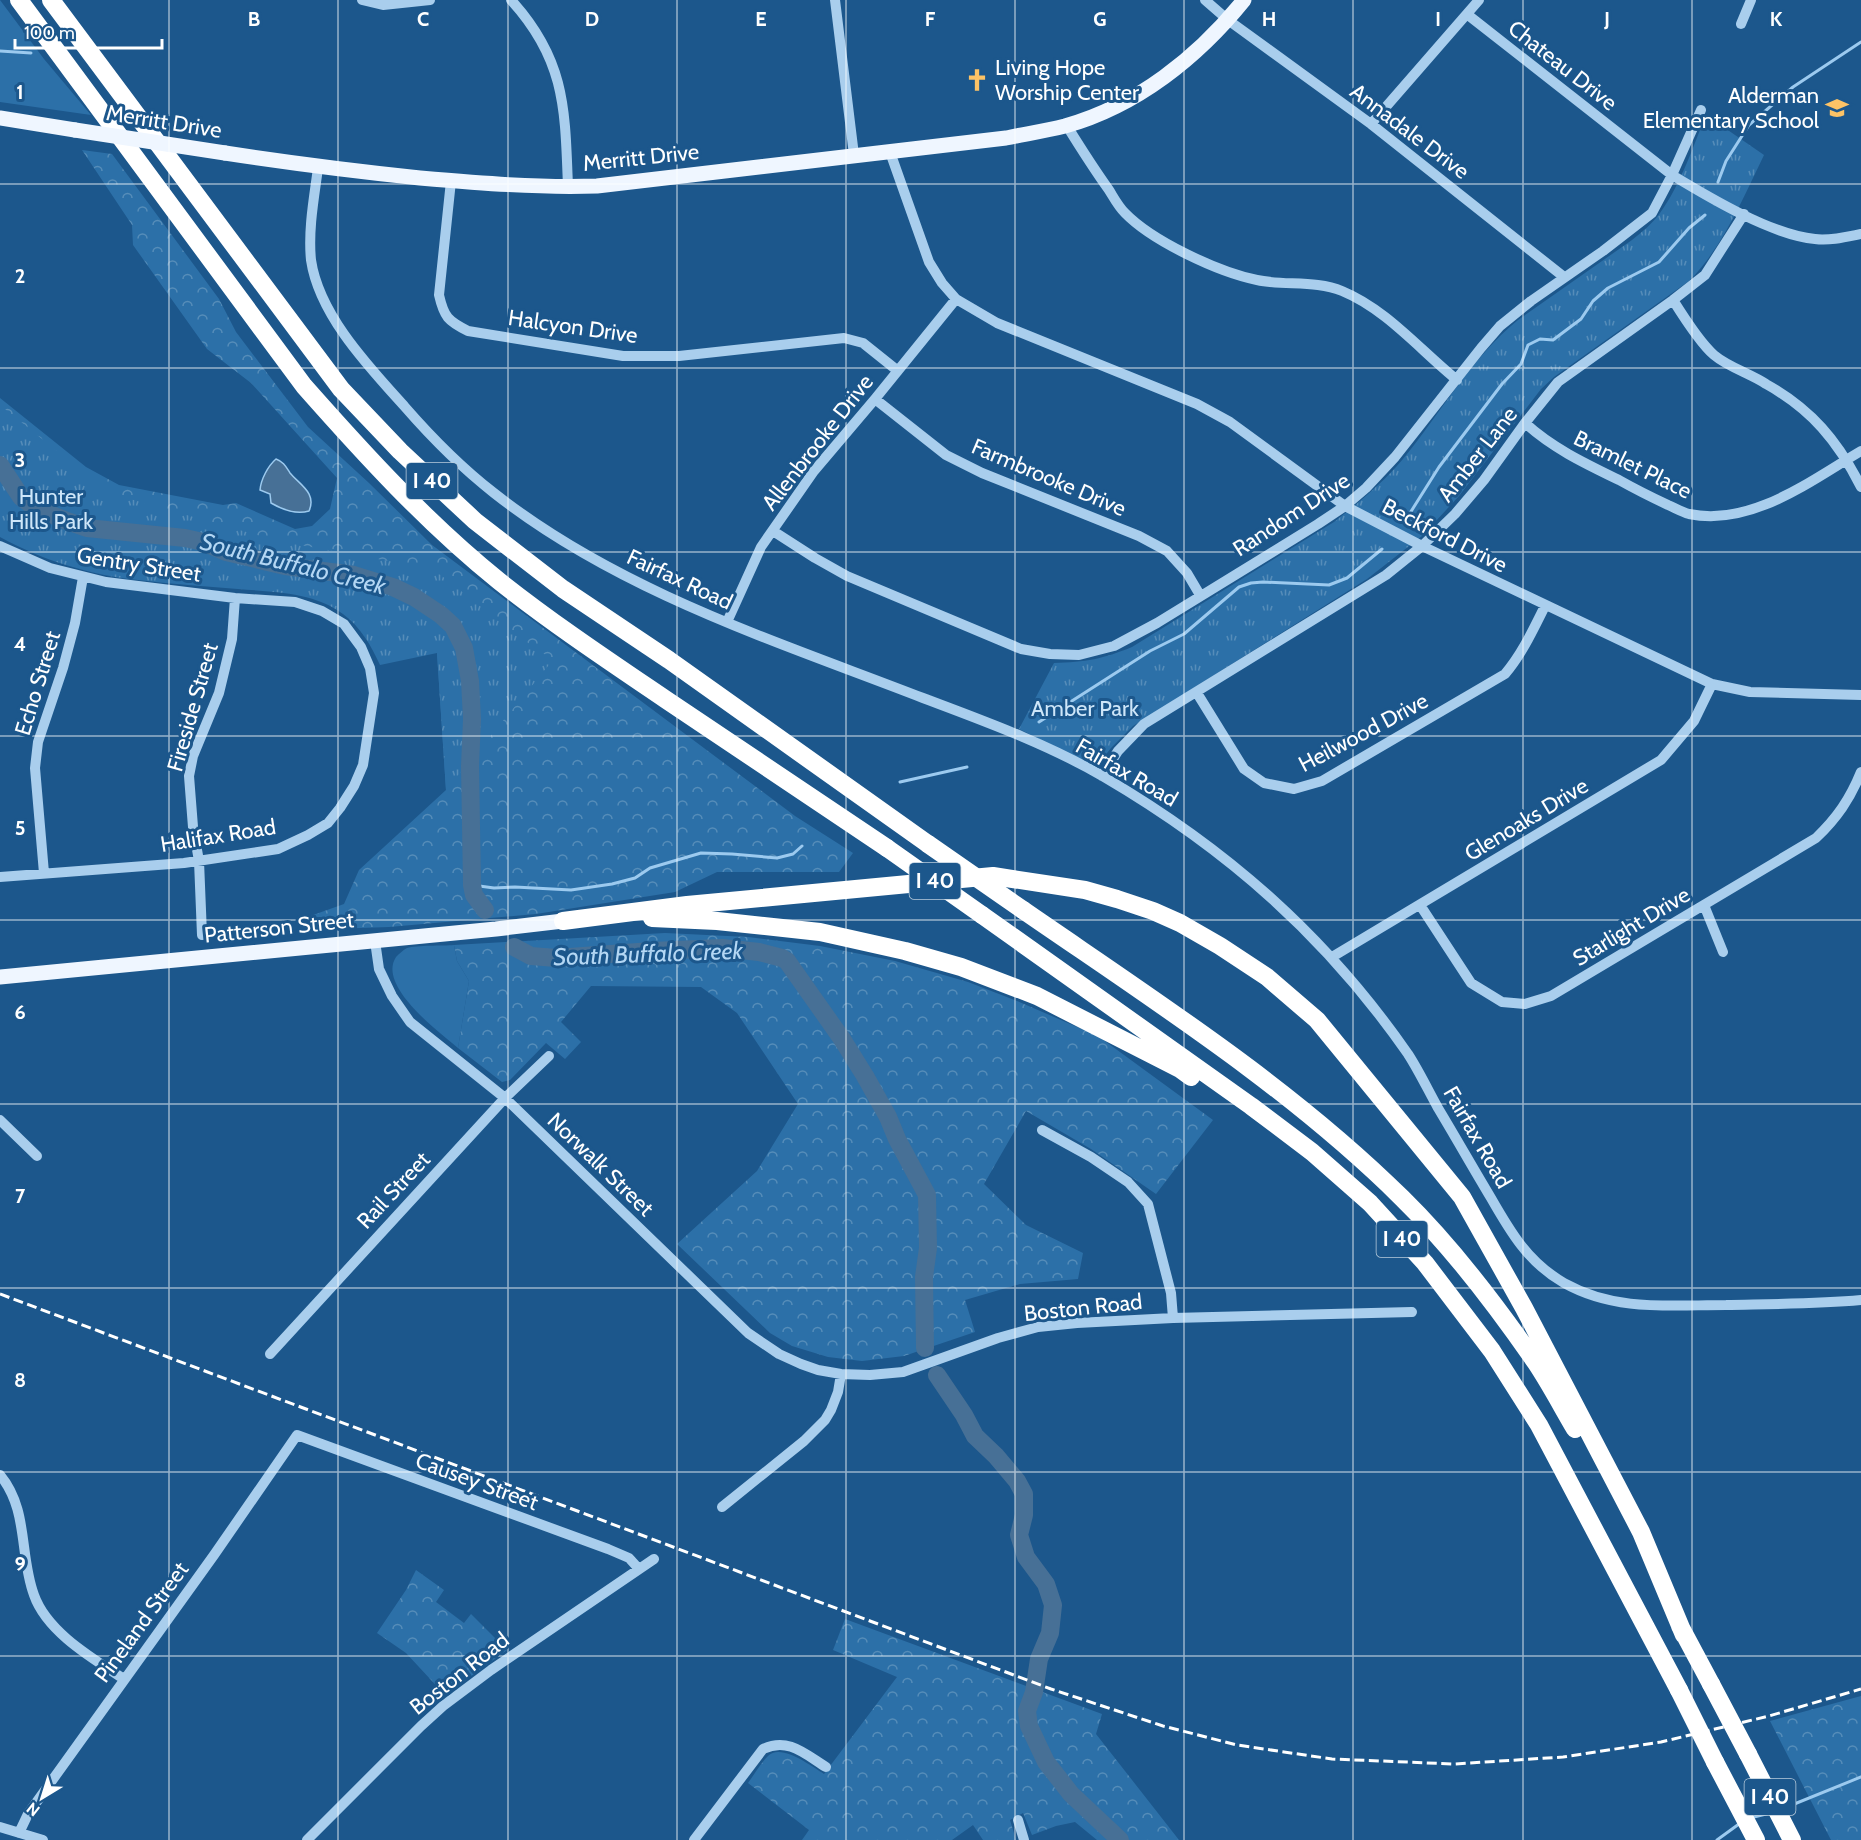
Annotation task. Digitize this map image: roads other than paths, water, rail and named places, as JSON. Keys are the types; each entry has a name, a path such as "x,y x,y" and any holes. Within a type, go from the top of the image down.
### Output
{"highway":[{"name":"I 40","path":"19,0 304,386 352,441 410,501 455,543 567,632 887,848 1251,1106 1312,1152 1370,1203 1425,1263 1492,1351 1539,1425 1756,1840"},
{"name":"I 40","path":"51,0 341,389 408,459 475,521 563,589 669,660 1190,1026 1340,1140 1403,1199 1482,1290 1537,1364 1589,1454 1792,1840"},
{"path":"563,921 687,905 993,876 1084,890 1117,899 1180,923 1220,946 1267,977 1317,1020 1462,1197 1524,1308 1641,1532 1684,1635"},
{"path":"563,921 651,918 717,921 820,933 905,951 961,967 1037,996 1180,1069 1242,1111 1312,1152"}],"main road":[{"name":"Merritt Drive","path":"0,118 318,168 451,181 568,187 597,186 1005,138 1067,126 1105,111 1148,89 1192,55 1228,20 1244,0"},
{"name":"Patterson Street","path":"0,977 563,921"}],"street":[{"path":"362,0 383,5 430,0"},
{"path":"511,0 548,53 560,86 566,119 568,187"},
{"path":"835,0 854,155"},
{"name":"Annadale Drive","path":"1205,0 1228,20 1371,124 1564,277"},
{"path":"1371,124 1479,0"},
{"path":"1741,24 1751,0"},
{"name":"Chateau Drive","path":"1468,15 1672,175 1704,194 1788,234 1816,239 1861,234"},
{"name":"Random Drive","path":"772,531 847,576 1021,649 1050,654 1079,655 1114,646 1157,623 1318,524 1366,488 1395,457 1500,326 1652,213 1701,110"},
{"path":"1067,126 1124,212 1150,234 1179,250 1256,280 1285,284 1312,284 1340,290 1366,302 1457,380"},
{"name":"Beckford Drive","path":"890,152 929,262 942,283 956,299 997,322 1197,404 1230,422 1275,453 1345,506 1545,606 1712,684 1750,692 1861,695"},
{"name":"Fairfax Road","path":"318,168 310,240 311,258 319,290 345,334 381,380 423,427 490,490 556,536 633,580 727,622 993,725 1102,776 1214,849 1277,902 1332,957 1377,1012 1412,1060 1463,1152 1513,1235 1525,1253 1541,1268 1564,1283 1588,1294 1611,1302 1637,1306 1744,1305 1861,1300"},
{"name":"Halcyon Drive","path":"451,181 439,295 443,313 453,323 468,331 623,356 679,356 844,338 863,343 898,371"},
{"name":"Amber Lane","path":"1102,776 1118,751 1144,724 1386,575 1422,546 1470,497 1558,382 1705,275 1744,214"},
{"name":"Allenbrooke Drive","path":"727,622 761,547 814,471 956,299"},
{"path":"1673,300 1714,355 1788,396 1830,435 1847,459 1861,487"},
{"name":"Farmbrooke Drive","path":"875,399 946,455 1139,536 1167,551 1187,573 1200,596"},
{"name":"Bramlet Place","path":"1525,423 1536,434 1564,452 1656,499 1687,513 1716,517 1743,512 1774,501 1861,451"},
{"name":"Gentry Street","path":"0,546 50,568 83,577 106,582 235,598 295,602 322,611 344,624"},
{"name":"Echo Street","path":"44,873 35,768 38,742 63,668 75,623 83,577"},
{"name":"Fireside Street","path":"202,935 199,861 193,827 189,777 193,756 219,693 232,639 235,598"},
{"name":"Heilwood Drive","path":"1197,693 1244,769 1264,783 1294,789 1322,781 1505,674 1527,642 1545,606"},
{"name":"Halifax Road","path":"0,877 184,863 278,849 328,823 340,808 363,765 374,693 370,668 361,647 344,624"},
{"name":"Glenoaks Drive","path":"1332,957 1661,760 1694,721 1712,684"},
{"name":"Starlight Drive","path":"1420,904 1471,983 1502,1002 1525,1004 1551,996 1816,838 1834,820 1861,772"},
{"path":"1704,905 1723,952"},
{"name":"Norwalk Street","path":"375,941 379,969 392,996 410,1022 505,1098 748,1333 779,1354 801,1364 841,1374"},
{"name":"Rail Street","path":"270,1354 505,1098 549,1056"},
{"path":"0,1120 37,1156"},
{"path":"1042,1130 1091,1157 1128,1182 1148,1204 1171,1293 1173,1318"},
{"name":"Boston Road","path":"841,1374 870,1375 903,1372 998,1338 1038,1327 1173,1318 1412,1312"},
{"path":"722,1507 804,1441 825,1420 838,1392 841,1374"},
{"name":"Causey Street","path":"297,1435 608,1549 629,1558 639,1569"},
{"name":"Pineland Street","path":"19,1833 28,1814 297,1435"},
{"path":"0,1475 14,1496 22,1520 27,1571 34,1597 52,1624 76,1647 124,1679"},
{"name":"Boston Road","path":"307,1840 443,1706 491,1670 654,1559"},
{"path":"694,1840 763,1749 780,1744 789,1745 825,1767"},
{"path":"1018,1820 1024,1840"},
{"path":"0,1827 43,1840"}],"waterway":[{"path":"1718,182 1726,161 1749,125 1793,87 1861,42"},
{"path":"0,51 31,53"},
{"path":"1405,521 1439,467 1502,384 1521,364 1528,345 1540,339 1553,340 1581,319 1593,301 1608,288 1659,262 1689,228 1705,215"},
{"name":"South Buffalo Creek","path":"0,465 21,497 37,509 67,521 87,528 185,538 203,542 226,552 285,566 354,575 393,587 414,597 453,626 464,648 470,681 472,885 474,895 485,910"},
{"path":"1039,722 1150,651 1184,634 1239,587 1263,582 1329,585 1347,578 1382,549"},
{"path":"900,782 967,767"},
{"path":"472,885 494,888 571,890 635,878 650,868 701,853 777,858 793,854 802,846"},
{"name":"South Buffalo Creek","path":"514,947 531,956 556,958 722,948 759,952 787,961 865,1076 927,1195 928,1248 924,1277 925,1348"},
{"name":"South Buffalo Creek","path":"937,1375 975,1436 996,1456 1017,1481 1024,1494 1024,1515 1019,1535 1026,1557 1046,1584 1053,1605 1050,1633 1039,1659 1034,1692 1027,1711 1029,1726 1046,1762 1071,1794 1120,1840"},
{"path":"1782,1809 1861,1777"},
{"path":"1750,1818 1770,1813"},
{"path":"1717,1840 1739,1824"}],"railway":[{"path":"0,1294 1051,1689 1163,1726 1237,1745 1332,1759 1454,1764 1563,1757 1661,1742 1769,1716 1861,1689"}],"place":[{"name":"Living Hope Worship Center","path":"977,80"},
{"name":"Alderman Elementary School","path":"1837,108"}],"park label":[{"name":"Hunter Hills Park","path":"51,508"},
{"name":"Amber Park","path":"1085,708"}]}
